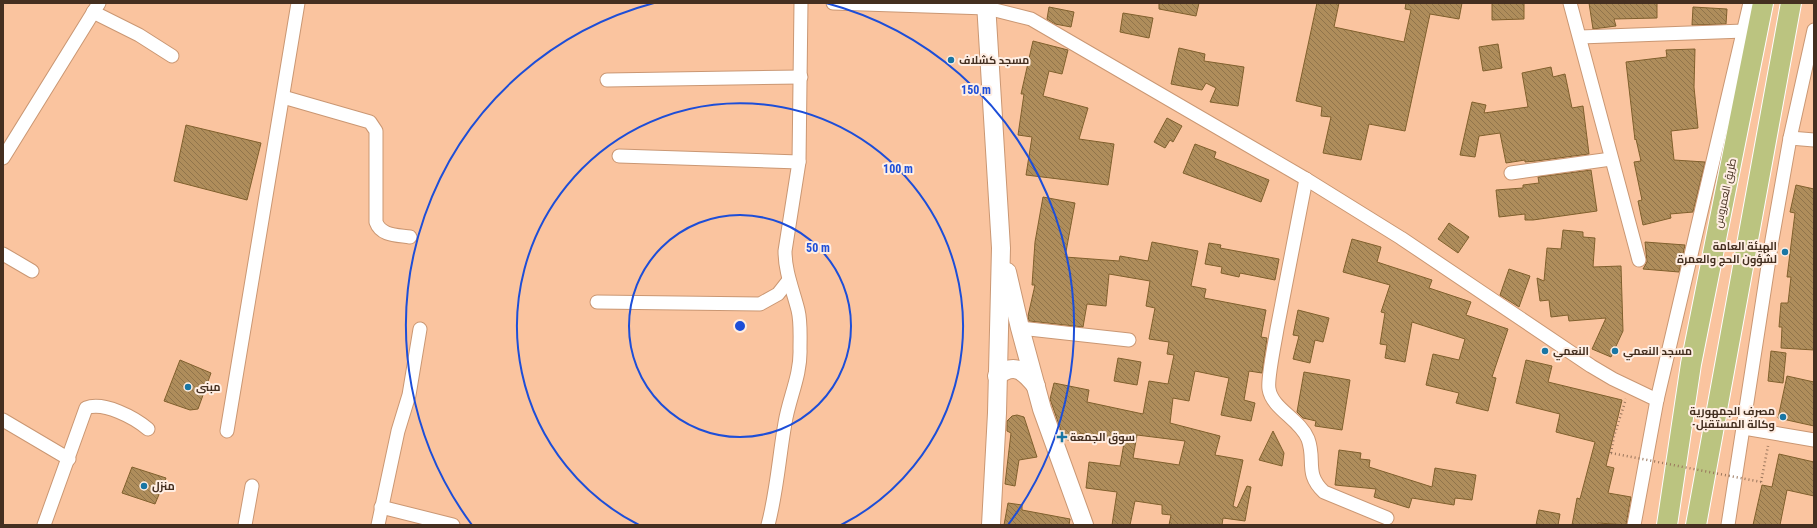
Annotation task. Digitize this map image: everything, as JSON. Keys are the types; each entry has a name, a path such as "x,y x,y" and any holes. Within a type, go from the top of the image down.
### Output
{"main road":[{"name":"طريق العمروس","path":"1666,525 1691,364 1763,3"},
{"path":"1696,525 1791,3"},
{"path":"987,5 1001,248 991,525"},
{"path":"1001,248 1020,328 1042,409 1084,525"},
{"path":"997,376 1008,369 1016,369 1022,371 1028,376 1036,387"}],"street":[{"path":"226,431 298,3"},
{"path":"768,525 774,504 789,402 799,373 800,351 798,311 785,263 785,251 799,162 801,3"},
{"path":"833,3 987,5 1030,19 1306,179 1401,238 1585,363 1612,379 1657,400"},
{"path":"1570,3 1639,260"},
{"path":"1634,525 1657,400 1750,3"},
{"path":"3,158 96,7 172,56"},
{"path":"1728,525 1771,247 1790,138 1814,30"},
{"path":"1580,37 1744,31"},
{"path":"607,80 801,77"},
{"path":"283,97 370,122 376,131 376,222 378,228 384,232 410,237"},
{"path":"1790,138 1814,140"},
{"path":"619,156 799,162"},
{"path":"1511,173 1611,159"},
{"path":"1306,179 1268,389 1273,400 1303,429 1308,440 1311,455 1312,476 1316,485 1324,492 1387,518"},
{"path":"3,254 32,271"},
{"path":"596,302 760,304 778,294 789,280"},
{"path":"1020,328 1129,340"},
{"path":"378,525 398,431 409,395 420,329"},
{"path":"44,525 69,459 86,408 97,406 110,410 136,419 148,429"},
{"path":"3,420 69,459"},
{"path":"1744,428 1814,440"},
{"path":"245,525 252,486"},
{"path":"381,507 453,525"}],"path":[{"path":"1630,387 1614,436 1611,453 1761,482 1770,433"}],"building":[{"path":"1159,3 1199,3 1196,16 1159,9"},
{"path":"1317,3 1339,3 1334,27 1404,42 1411,10 1405,9 1406,3 1462,3 1459,19 1430,14 1405,131 1369,124 1361,160 1323,153 1331,117 1321,116 1322,107 1296,101"},
{"path":"1492,3 1524,3 1524,19 1492,20"},
{"path":"1589,3 1657,3 1657,18 1614,19 1616,26 1593,29"},
{"path":"1049,7 1074,12 1071,27 1055,24 1047,19"},
{"path":"1693,7 1727,9 1726,24 1692,25"},
{"path":"1123,13 1153,18 1149,38 1120,32"},
{"path":"1033,41 1068,50 1062,74 1049,71 1043,96 1088,108 1079,139 1114,144 1108,185 1026,175 1032,137 1018,135 1024,94 1021,94"},
{"path":"1498,44 1502,68 1483,71 1479,47"},
{"path":"1179,48 1205,54 1204,61 1244,67 1238,106 1210,102 1216,88 1206,83 1202,90 1171,84"},
{"path":"1695,49 1694,87 1698,128 1671,131 1674,160 1705,162 1693,212 1670,214 1671,218 1643,225 1638,201 1642,200 1634,162 1641,161 1636,139 1635,140 1626,62 1667,57 1666,50"},
{"path":"1551,67 1553,77 1565,74 1572,108 1583,106 1589,154 1536,161 1525,162 1525,160 1506,163 1500,133 1479,136 1475,157 1460,155 1472,102 1486,105 1484,113 1528,107 1522,73"},
{"path":"1167,118 1182,126 1173,142 1170,140 1165,148 1154,142"},
{"path":"186,125 261,143 247,200 174,181"},
{"path":"1195,144 1216,152 1214,158 1269,180 1261,202 1183,173"},
{"path":"1591,170 1597,211 1533,220 1525,220 1525,214 1499,217 1496,190 1523,188 1523,185 1539,183 1538,177"},
{"path":"1796,185 1814,189 1814,350 1781,348 1782,327 1779,327 1781,303 1788,303 1791,277 1787,277 1795,213 1790,212"},
{"path":"1043,197 1075,203 1065,257 1119,261 1120,256 1148,261 1152,242 1198,251 1191,286 1206,289 1204,298 1266,310 1261,337 1267,338 1262,373 1249,371 1244,400 1255,403 1251,421 1221,415 1229,378 1195,371 1189,401 1173,398 1170,423 1220,436 1215,455 1243,460 1233,506 1237,508 1247,486 1251,487 1245,521 1223,518 1222,525 1169,525 1171,515 1162,514 1162,505 1135,501 1130,525 1112,525 1117,492 1086,488 1089,462 1120,466 1124,443 1080,433 1078,442 1064,439 1050,399 1054,383 1089,390 1087,402 1143,414 1149,381 1168,384 1174,355 1167,354 1169,342 1149,339 1155,308 1146,306 1150,281 1109,274 1106,306 1087,304 1083,327 1029,321 1028,316 1035,285 1032,285 1035,242","holes":["1137,435 1185,441 1179,465 1133,458"]},
{"path":"1449,223 1469,237 1458,253 1438,239"},
{"path":"1563,230 1583,232 1583,237 1595,238 1593,267 1621,266 1623,331 1611,357 1592,349 1606,318 1569,321 1568,315 1551,317 1549,300 1540,301 1537,278 1544,281 1547,248 1561,249"},
{"path":"1352,239 1381,247 1377,262 1432,280 1429,288 1471,302 1466,315 1508,329 1492,377 1496,378 1488,411 1456,403 1459,393 1426,385 1433,354 1459,360 1465,339 1412,322 1405,362 1385,358 1387,345 1380,344 1385,313 1381,312 1390,285 1343,272"},
{"path":"1645,242 1685,245 1679,272 1643,269 1647,262"},
{"path":"1209,243 1221,245 1220,248 1279,259 1275,280 1240,273 1239,277 1221,273 1222,267 1205,264"},
{"path":"1509,269 1530,276 1519,307 1500,295"},
{"path":"1298,310 1329,318 1323,342 1315,340 1310,363 1293,359 1299,336 1293,335"},
{"path":"1771,351 1786,353 1783,383 1768,381"},
{"path":"1118,358 1141,362 1137,385 1114,381"},
{"name":"مبنى","path":"180,360 211,373 198,409 190,410 164,401"},
{"path":"1526,360 1552,366 1548,382 1622,400 1606,466 1614,468 1608,493 1631,497 1626,525 1598,523 1597,525 1572,525 1577,498 1580,499 1595,442 1556,432 1560,414 1516,403"},
{"path":"1304,372 1350,380 1342,430 1315,426 1316,421 1303,418 1297,412"},
{"path":"1787,376 1814,382 1814,426 1778,418"},
{"path":"1017,415 1024,417 1037,457 1019,460 1015,486 1005,484 1011,433 1007,431 1007,421 1012,416"},
{"path":"1273,431 1284,453 1282,466 1259,460"},
{"path":"1339,450 1361,453 1360,459 1370,460 1369,467 1432,487 1435,468 1476,475 1472,500 1455,498 1454,505 1412,498 1409,508 1374,497 1376,489 1335,485"},
{"path":"1779,454 1814,462 1814,496 1787,490 1780,525 1753,525 1762,485 1772,487"},
{"name":"منزل","path":"132,467 166,478 155,504 122,493"},
{"path":"1008,503 1022,505 1022,510 1070,519 1069,525 1004,525"},
{"path":"1539,510 1560,514 1558,525 1536,525"}],"place":[{"name":"مسجد كشلاف","path":"951,60"},
{"name":"الهيئة العامة لشؤون الحج والعمرة","path":"1785,252"},
{"name":"النعمي","path":"1545,351"},
{"name":"مسجد النعمي","path":"1615,351"},
{"name":"مبنى","path":"188,387"},
{"name":"مصرف الجمهورية -وكالة المستقبل","path":"1783,417"},
{"name":"سوق الجمعة","path":"1062,437"},
{"name":"منزل","path":"144,486"}]}
